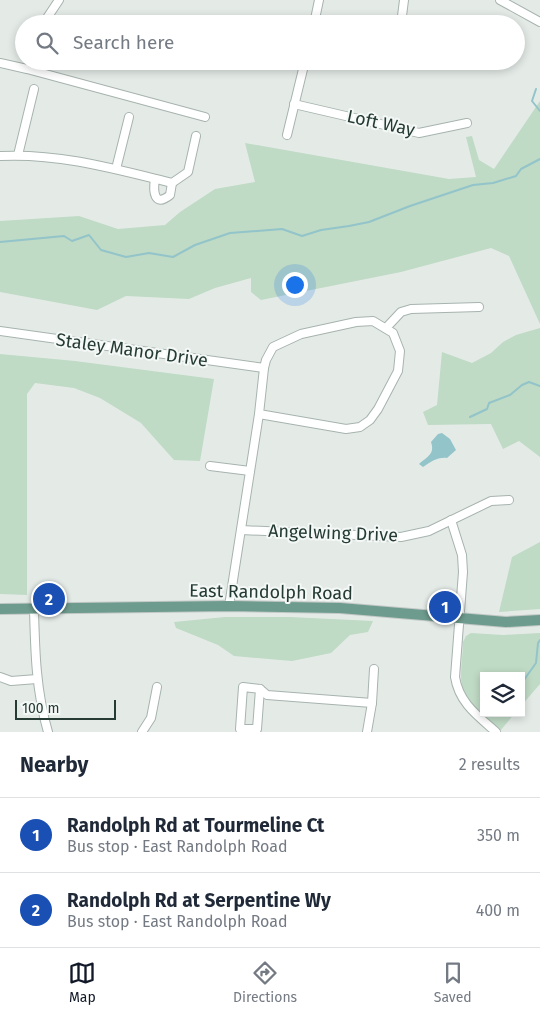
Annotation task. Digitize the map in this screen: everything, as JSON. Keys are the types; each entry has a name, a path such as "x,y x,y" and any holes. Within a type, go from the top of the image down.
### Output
{"main road":[{"name":"East Randolph Road","path":"0,609 229,606 340,608 506,622 540,620"}],"street":[{"path":"48,15 59,0"},
{"path":"316,15 319,0"},
{"path":"402,15 404,0"},
{"path":"500,0 540,22"},
{"path":"0,63 15,64"},
{"path":"45,70 205,117"},
{"path":"287,135 302,70"},
{"path":"18,155 34,89"},
{"name":"Loft Way","path":"294,104 419,133 467,123"},
{"path":"116,169 129,117"},
{"path":"155,179 153,190 155,196 159,199 165,199 170,195 172,183 188,172 196,136"},
{"path":"0,156 18,155 63,158 172,183"},
{"path":"386,328 401,312 411,309 478,307"},
{"path":"229,606 259,414 264,368 273,347 301,334 356,322 373,321 393,333 400,351 398,371 378,409 370,420 360,427 346,429 259,414"},
{"name":"Staley Manor Drive","path":"0,331 264,368"},
{"path":"210,466 250,471"},
{"name":"Angelwing Drive","path":"241,530 400,537 428,531 491,501 508,500"},
{"path":"451,520 462,555 463,572 455,677 456,687 465,703 496,732"},
{"path":"34,609 37,679 48,732"},
{"path":"367,732 372,704 374,669"},
{"path":"0,677 11,681 37,679"},
{"path":"142,732 151,718 157,687"},
{"path":"260,689 257,729 240,729 243,687 260,689 267,695 372,704"}],"green space":[{"path":"540,101 540,324 509,256 491,248 401,272 261,300 251,292 251,278 215,288 189,299 126,296 97,310 0,292 0,221 79,216 118,229 165,225 180,212 215,189 255,182 245,143 449,179 476,177 466,137 472,136 479,160 494,169"},
{"path":"540,328 540,457 519,441 503,449 491,424 428,425 423,412 437,405 442,352 472,363 491,353 503,342 516,335"},
{"path":"0,354 75,361 214,379 200,461 174,460 141,423 100,398 74,388 35,383 27,394 27,595 0,594"},
{"path":"540,542 540,609 499,612 512,557"},
{"path":"225,617 290,617 373,621 368,632 350,635 331,653 292,661 234,656 218,645 176,628 174,622"},
{"path":"471,633 503,635 540,633 540,684 525,701 525,672 480,672 480,713 471,705 462,688 463,642 466,636"},
{"path":"485,717 512,717 501,730"}],"water":[{"path":"442,433 450,439 456,450 447,458 437,459 423,467 419,464 431,452 431,442 438,434"}],"waterway":[{"path":"536,89 532,101 540,111"},
{"path":"0,242 64,236 72,241 89,235 101,250 126,257 149,253 173,257 195,245 230,233 282,229 302,236 321,230 369,222 473,185 493,183 516,176 521,169 540,159"},
{"path":"470,417 487,409 489,403 510,395 522,385 529,382 540,386"},
{"path":"525,678 536,663 540,640"}],"place":[{"name":"Randolph Rd at Serpentine Wy","path":"49,599"},
{"name":"Randolph Rd at Tourmeline Ct","path":"445,607"}]}
